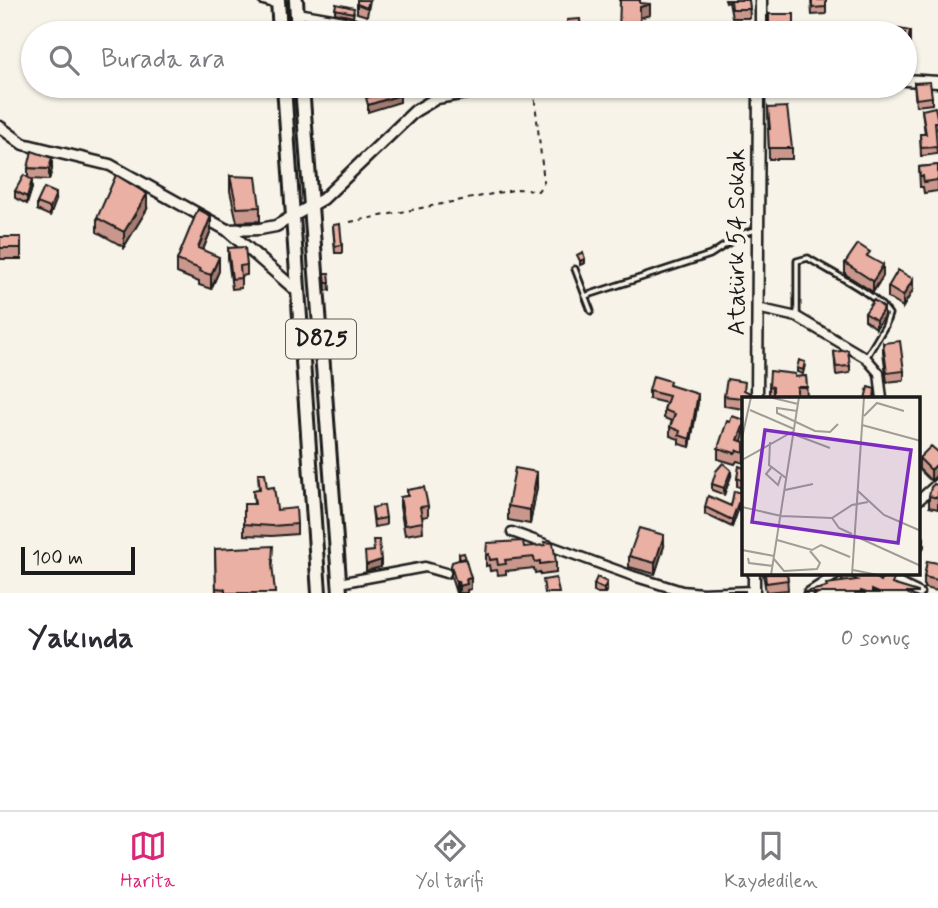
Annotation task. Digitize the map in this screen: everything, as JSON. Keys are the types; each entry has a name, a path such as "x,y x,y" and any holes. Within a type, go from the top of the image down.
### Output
{"highway":[{"path":"278,2 279,21"},
{"name":"D825","path":"285,98 319,593"},
{"name":"D825","path":"303,98 340,588"}],"street":[{"path":"263,0 278,2"},
{"path":"761,0 761,21"},
{"path":"297,7 346,21"},
{"path":"917,80 938,81"},
{"path":"227,230 276,226 323,199 415,111 437,98"},
{"name":"Atatürk 54 Sokak","path":"757,397 759,98"},
{"path":"0,127 23,144 110,165 227,230 297,291"},
{"path":"757,308 797,317 866,358 879,373 882,397"},
{"path":"920,498 938,483"},
{"path":"512,532 632,576 682,591 754,592"},
{"path":"340,588 425,567 446,573"},
{"path":"808,593 834,576"},
{"path":"884,576 919,593"}],"lane":[{"path":"585,296 710,256 744,233 758,230"},
{"path":"797,317 797,261 808,258 884,307 888,314 884,326 866,358"},
{"path":"575,269 591,311"}],"path":[{"path":"350,222 518,189 538,191 544,182 535,98"}],"building":[{"path":"357,0 369,0 367,8 357,4"},
{"path":"620,0 640,0 640,3 650,4 640,7 640,21 619,21"},
{"path":"731,0 749,0 750,9 732,9"},
{"path":"812,0 826,0 826,7 812,8"},
{"path":"336,4 354,8 353,13 335,9"},
{"path":"769,14 794,14 794,21 769,21"},
{"path":"930,82 932,97 916,99 917,83"},
{"path":"366,98 390,98 368,105"},
{"path":"787,107 792,148 769,148 768,108"},
{"path":"935,107 938,122 935,122 937,147 921,148 920,134 926,134 922,110"},
{"path":"32,151 52,158 49,169 28,168"},
{"path":"938,165 938,180 924,182 919,167"},
{"path":"24,175 32,180 27,197 15,191"},
{"path":"116,175 147,194 124,232 97,218"},
{"path":"230,176 256,177 260,207 237,208"},
{"path":"44,188 56,193 50,208 37,203"},
{"path":"198,209 211,216 198,248 219,257 211,275 177,260"},
{"path":"340,224 342,245 335,246 333,225"},
{"path":"0,237 21,237 21,248 0,248"},
{"path":"858,244 870,252 867,256 883,265 873,281 845,263"},
{"path":"245,247 247,265 240,266 241,278 232,279 228,248"},
{"path":"583,252 585,259 580,261 577,255"},
{"path":"898,270 913,279 903,296 888,287"},
{"path":"325,273 329,273 330,283 326,283"},
{"path":"874,300 884,308 876,320 865,313"},
{"path":"900,341 904,371 887,373 883,343"},
{"path":"848,350 850,366 836,367 834,352"},
{"path":"799,360 805,362 803,370 797,368"},
{"path":"770,371 795,374 795,377 806,376 807,387 797,387 797,397 773,397 773,387 769,386"},
{"path":"653,376 670,381 669,385 698,394 690,439 679,435 680,431 670,427 675,414 664,410 669,396 649,391"},
{"path":"727,379 745,382 744,390 752,394 751,397 742,398 724,396"},
{"path":"868,387 875,389 874,397 866,397"},
{"path":"732,416 742,419 738,440 742,441 742,451 737,450 735,453 718,448 727,421 730,422"},
{"path":"931,446 938,452 938,463 931,470 920,457"},
{"path":"723,463 731,470 724,488 712,484 716,471"},
{"path":"739,466 742,467 742,480 737,478"},
{"path":"515,468 537,472 530,510 508,506"},
{"path":"258,473 265,473 267,488 274,487 277,510 296,508 297,524 244,524 244,504 255,504 253,490 260,489"},
{"path":"934,484 938,485 938,498 929,496"},
{"path":"424,487 428,506 420,507 423,522 405,525 400,497 408,496 407,490"},
{"path":"734,491 742,493 742,504 738,503 732,520 705,507 708,496 731,506"},
{"path":"384,505 386,518 374,520 372,508"},
{"path":"639,528 664,535 655,563 629,556"},
{"path":"373,540 379,540 381,560 366,565 365,552 374,551"},
{"path":"523,541 524,547 545,545 544,542 553,543 556,562 540,564 540,561 535,562 534,557 505,560 506,564 498,565 497,559 490,560 489,554 486,555 487,543"},
{"path":"273,546 275,593 225,593 225,589 216,588 215,549"},
{"path":"464,553 466,559 460,560 459,554"},
{"path":"465,558 471,578 466,579 467,584 459,586 451,566 452,562"},
{"path":"927,561 938,563 938,580 924,577"},
{"path":"765,576 787,576 788,580 766,583"},
{"path":"850,576 874,576 881,581 883,576 888,576 894,579 892,584 918,593 879,593 872,590 872,593 805,593 827,587 826,584 857,580"},
{"path":"597,577 607,582 604,589 594,584"},
{"path":"556,578 559,593 545,593 543,580"},
{"path":"728,591 745,591 745,593 729,593"}]}
